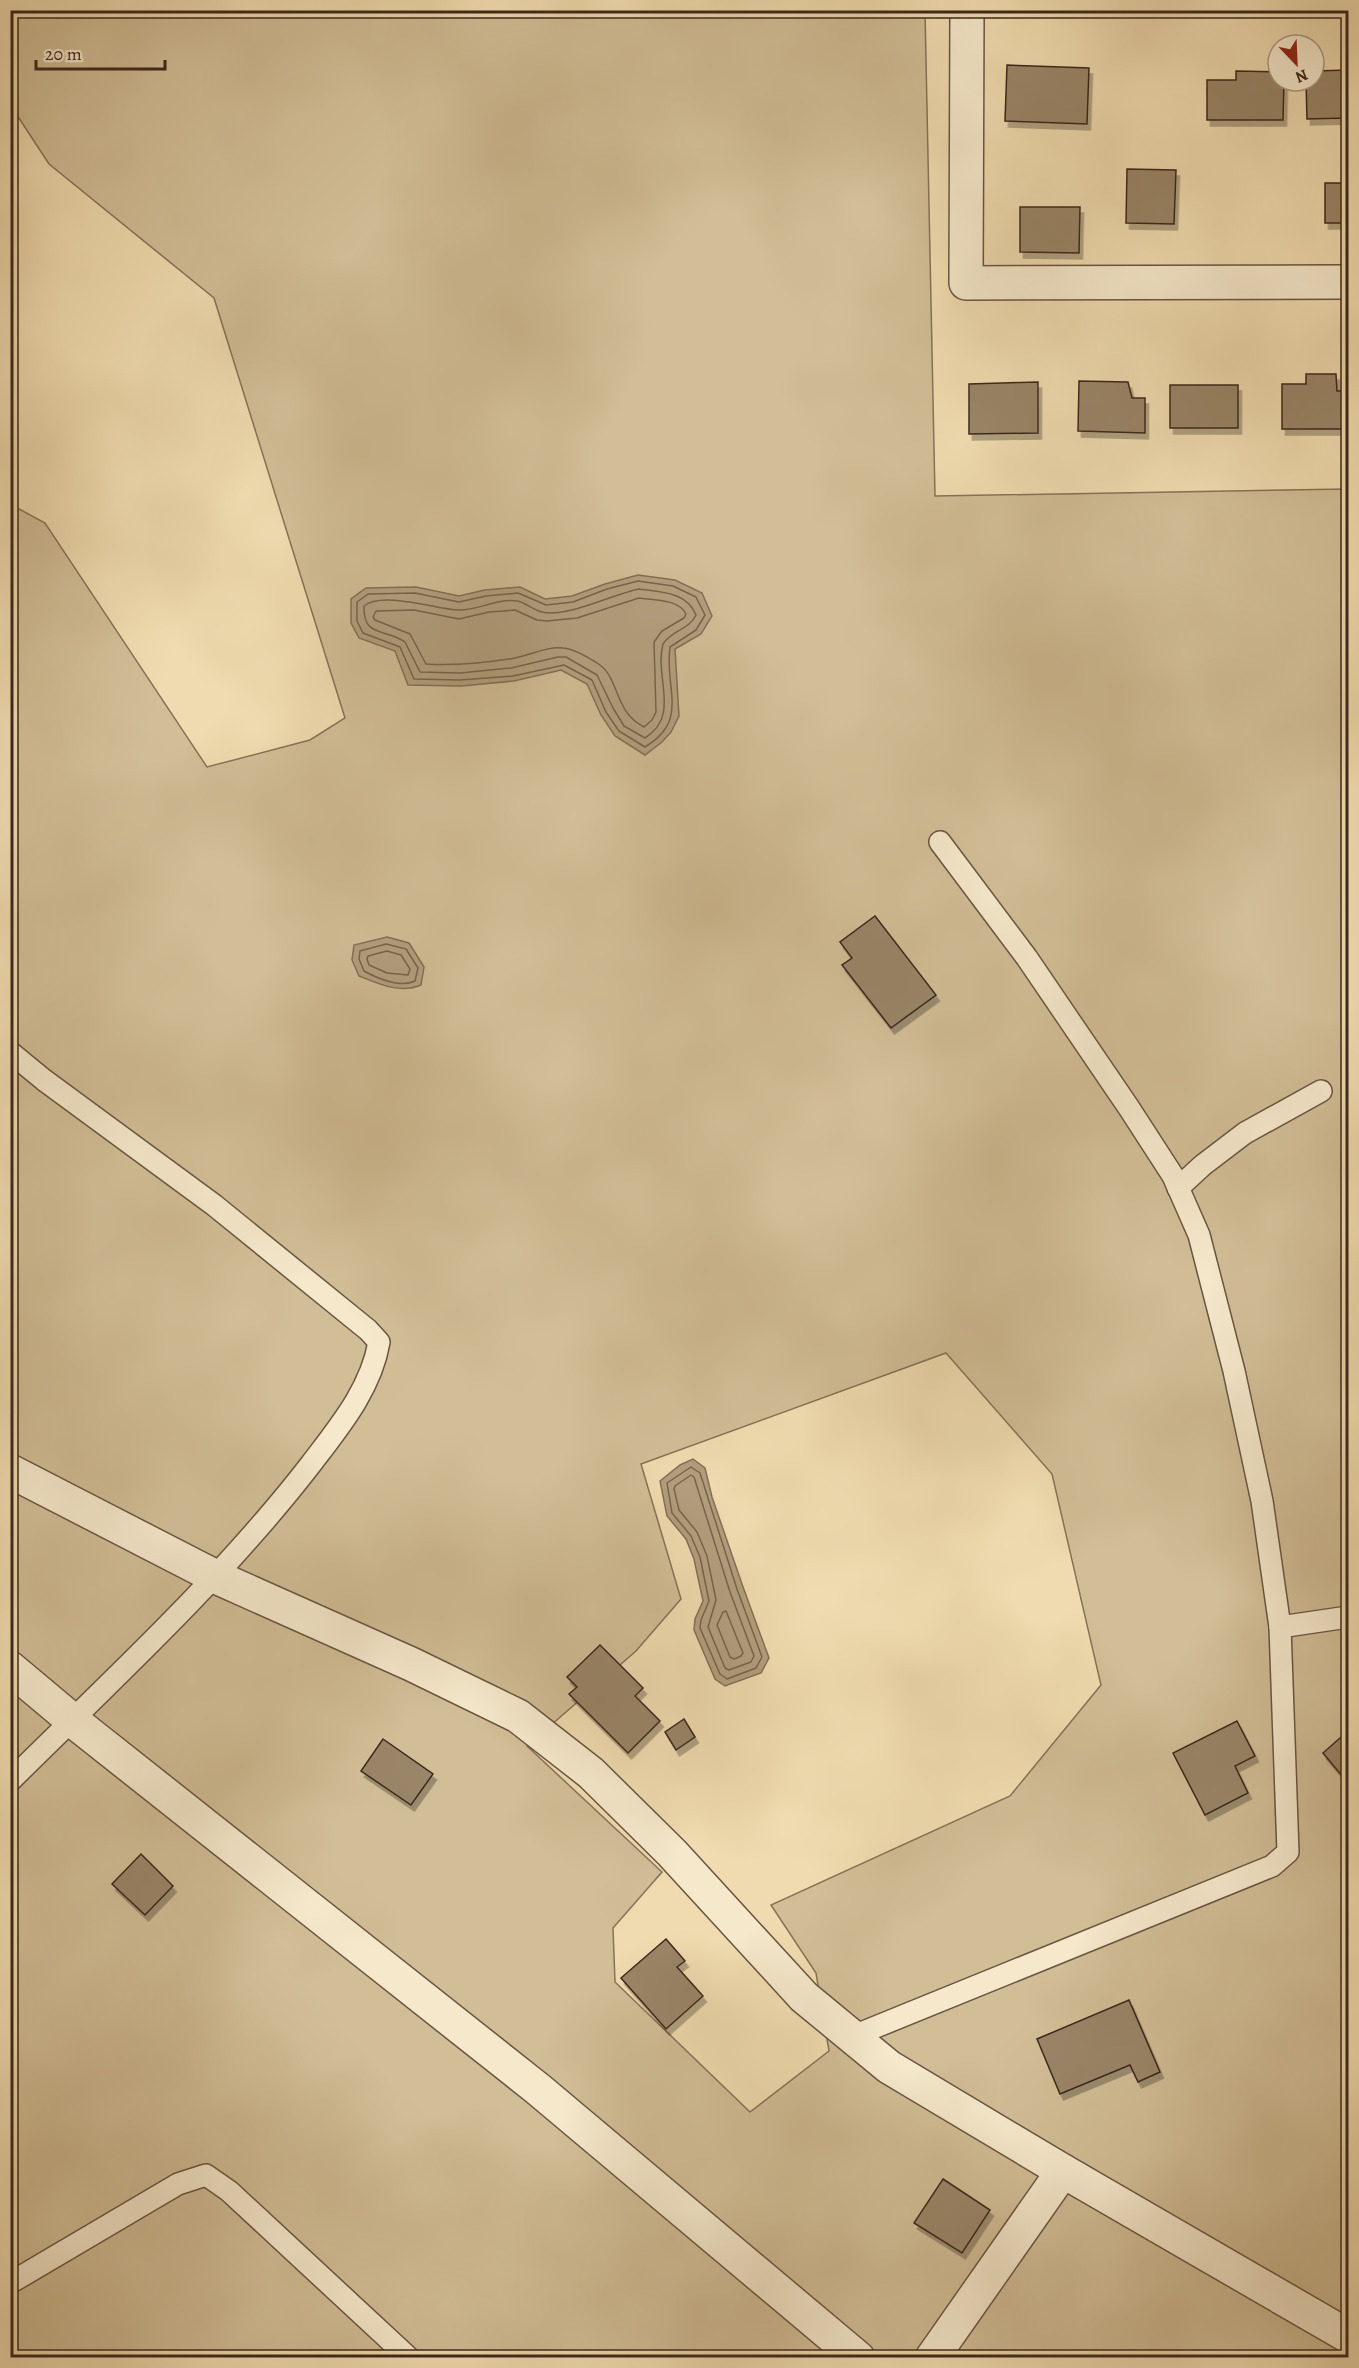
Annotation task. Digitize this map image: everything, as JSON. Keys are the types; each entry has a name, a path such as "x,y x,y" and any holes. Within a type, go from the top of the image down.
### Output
{"street":[{"path":"967,10 966,283 1348,282"},
{"path":"10,1472 216,1577 411,1664 518,1716 591,1773 672,1853 804,1997 889,2067 1348,2336"},
{"path":"10,1668 72,1720 538,2089 858,2358"},
{"path":"932,2358 1063,2171"}],"lane":[{"path":"851,2037 1272,1866 1288,1852 1280,1627 1262,1501 1234,1371 1198,1235 1173,1176 1129,1108 1027,958 940,842"},
{"path":"10,1052 44,1080 214,1205 368,1330 379,1342 375,1363 350,1412 284,1498 216,1577 10,1781"},
{"path":"1178,1188 1203,1165 1245,1133 1321,1091"},
{"path":"1280,1627 1348,1617"},
{"path":"10,2283 178,2184 206,2175 229,2191 410,2358"}],"shaded area":[{"path":"11,10 925,11 935,496 1348,489 1348,2357 11,2357 10,504 45,523 207,767 310,740 345,718 214,298 49,164 11,106","holes":["946,1353 1052,1474 1101,1685 1010,1796 771,1905 816,1973 829,2051 750,2112 615,1982 613,1928 662,1872 527,1746 636,1651 681,1599 641,1464"]}],"water":[{"path":"638,575 675,580 702,593 712,616 701,634 675,649 679,716 671,732 645,755 615,736 601,715 587,684 561,670 514,681 461,686 408,685 395,651 359,638 351,623 351,599 366,588 416,587 459,596 485,590 520,587 545,599 572,596"},
{"path":"387,937 409,943 424,967 421,985 405,989 397,988 359,976 352,960 354,945"},
{"path":"693,1459 705,1468 712,1497 769,1658 761,1673 725,1686 715,1679 694,1630 695,1619 703,1601 694,1559 686,1539 667,1516 660,1481 680,1465"}],"building":[{"path":"1007,65 1089,68 1087,124 1005,121"},
{"path":"1348,70 1348,118 1307,119 1306,93 1326,93 1326,71"},
{"path":"1236,71 1266,72 1266,93 1284,93 1283,120 1207,120 1207,80 1236,80"},
{"path":"1127,169 1176,170 1174,224 1126,223"},
{"path":"1325,183 1348,183 1348,223 1325,223"},
{"path":"1020,207 1080,207 1079,253 1020,252"},
{"path":"1306,374 1336,374 1337,391 1348,391 1348,429 1282,429 1282,384 1306,384"},
{"path":"1079,381 1128,382 1132,398 1145,398 1145,433 1078,431"},
{"path":"1038,382 1038,433 969,434 969,384"},
{"path":"1170,385 1238,385 1238,428 1170,428"},
{"path":"875,916 936,995 891,1028 842,965 852,958 840,942"},
{"path":"600,1645 643,1688 635,1696 660,1721 628,1753 569,1694 577,1687 567,1677"},
{"path":"684,1719 695,1737 676,1750 665,1732"},
{"path":"1237,1721 1255,1756 1235,1766 1248,1793 1205,1815 1173,1753"},
{"path":"1348,1731 1348,1783 1323,1753"},
{"path":"383,1739 433,1774 411,1805 361,1771"},
{"path":"141,1854 173,1886 145,1915 112,1884"},
{"path":"666,1939 685,1961 677,1967 703,1996 666,2029 621,1978"},
{"path":"1129,2000 1160,2072 1138,2082 1130,2065 1060,2094 1037,2039"},
{"path":"943,2179 990,2210 962,2253 914,2223"}]}
